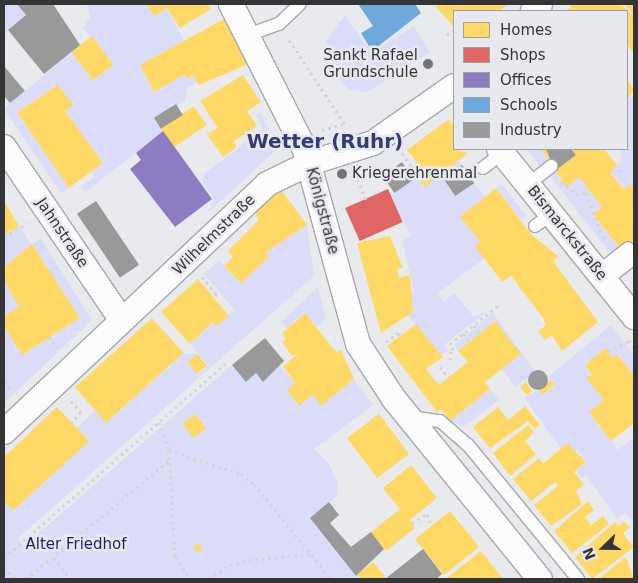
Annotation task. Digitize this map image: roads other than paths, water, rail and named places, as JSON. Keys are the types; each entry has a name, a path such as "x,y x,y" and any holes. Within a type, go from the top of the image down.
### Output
{"street":[{"name":"Königstraße","path":"231,4 310,162 358,344 410,417 540,579"},
{"name":"Wilhelmstraße","path":"4,432 121,319 267,184 310,162 360,148 390,134 453,89"},
{"name":"Jahnstraße","path":"4,147 121,319"},
{"name":"Bismarckstraße","path":"500,151 528,185 554,212 634,317"}],"lane":[{"path":"248,36 279,24 300,4"},
{"path":"482,168 500,151"},
{"path":"528,185 550,167"},
{"path":"535,226 554,212"},
{"path":"602,276 631,253"},
{"path":"410,417 440,421 468,445 578,579"}],"place":[{"name":"Sankt Rafael Grundschule","path":"428,64"},
{"name":"Kriegerehrenmal","path":"342,174"}],"district":[{"name":"Wetter (Ruhr)","path":"325,141"}],"park label":[{"name":"Alter Friedhof","path":"76,545"}]}
